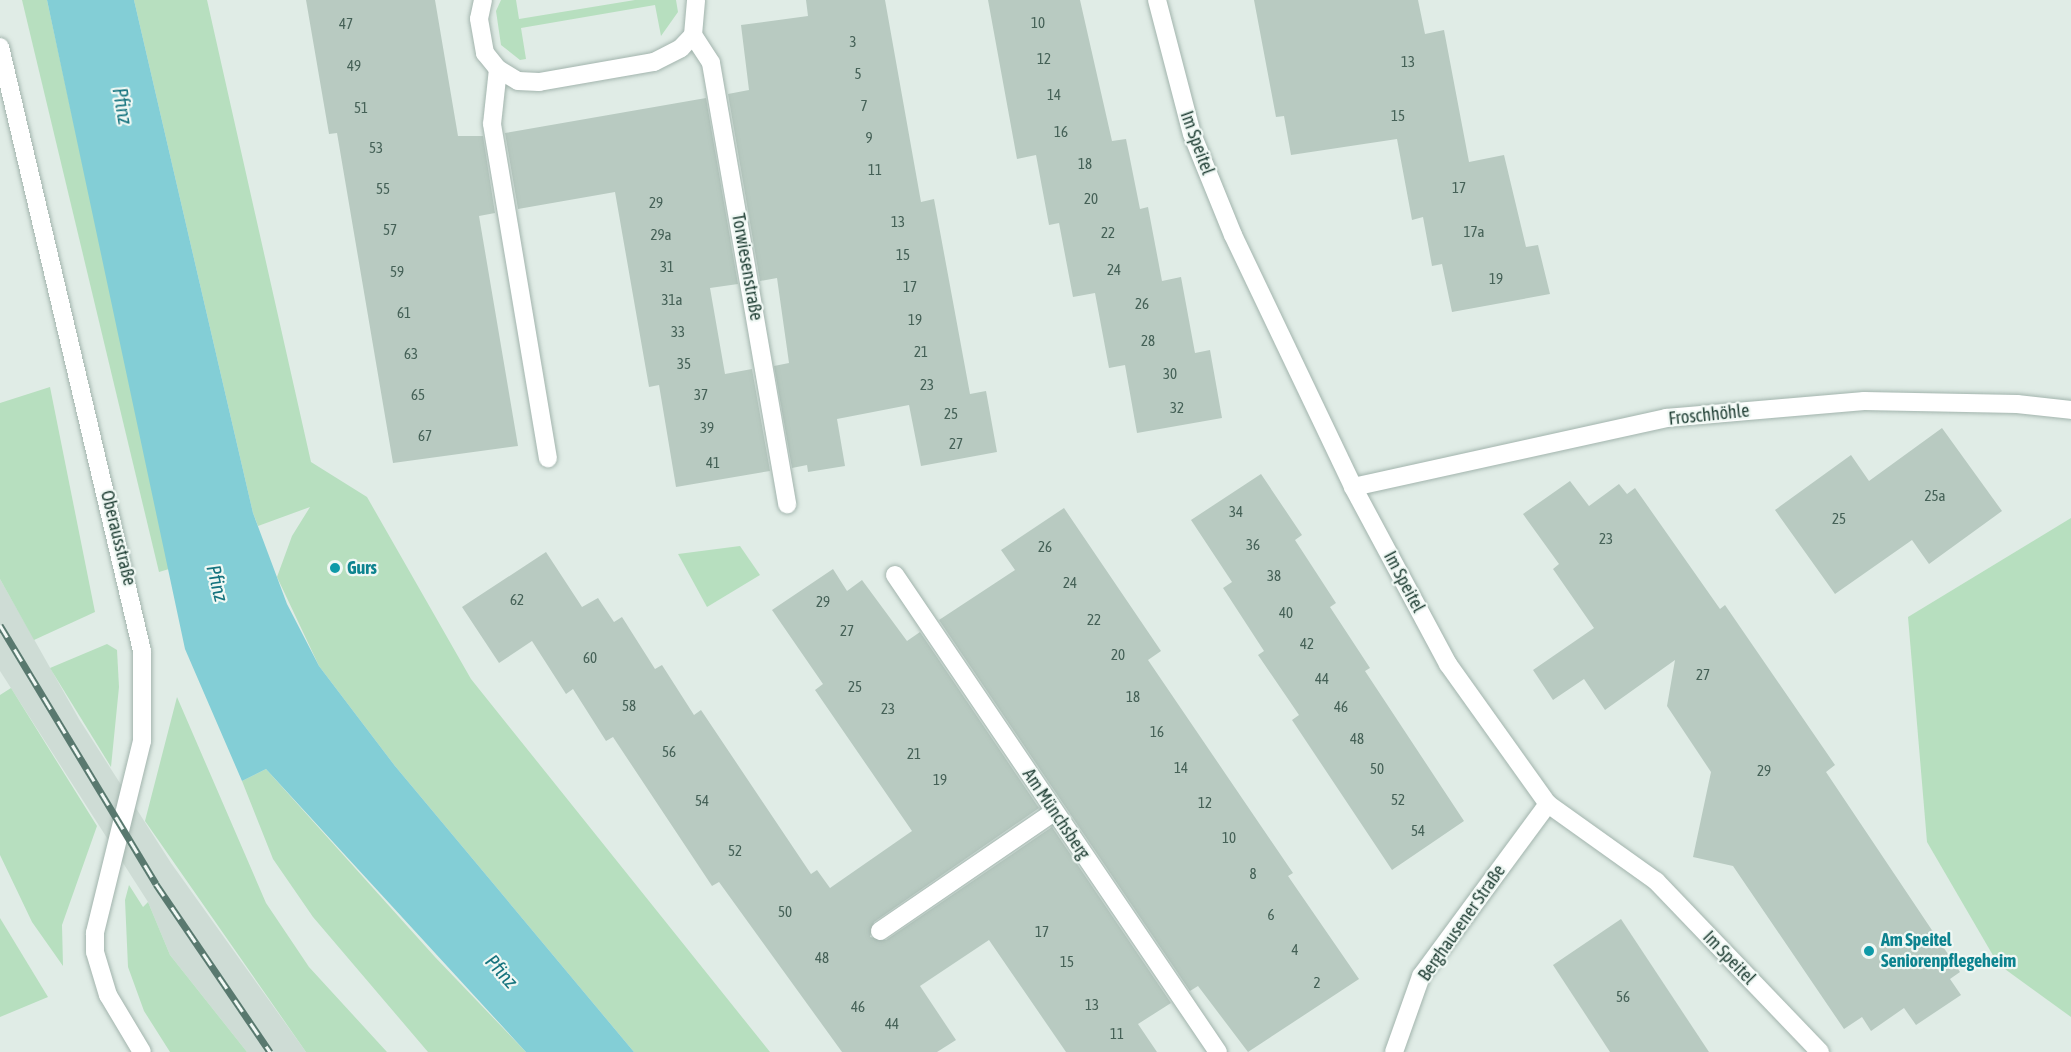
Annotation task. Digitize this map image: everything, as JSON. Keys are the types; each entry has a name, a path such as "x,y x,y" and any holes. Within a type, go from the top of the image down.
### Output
{"street":[{"path":"483,0 479,19 485,53 498,69 518,81 539,82 654,62 681,48 693,35 696,0"},
{"name":"Im Speitel","path":"1157,0 1196,144 1233,235 1353,487 1448,664 1548,804 1656,881 1820,1052"},
{"name":"Torwiesenstraße","path":"693,35 711,63 787,505"},
{"name":"Oberausstraße","path":"0,46 142,651 142,741 95,933 100,973 125,1029 142,1052"},
{"path":"498,69 492,124 548,458"},
{"name":"Froschhöhle","path":"1353,487 1666,418 1864,401 2017,404 2071,410"},
{"name":"Am Münchsberg","path":"895,575 1218,1052"},
{"name":"Berghausener Straße","path":"1394,1052 1421,976 1548,804"},
{"path":"880,931 1054,812"}],"shaded area":[{"path":"0,579 79,719 171,863 306,1052 247,1052 170,955 148,902 0,671"}],"green space":[{"path":"22,0 47,0 164,538 169,569 159,572"},
{"path":"134,0 207,0 311,462 367,497 471,679 770,1052 634,1052 395,766 319,666 277,577 292,536 310,507 258,526 253,513"},
{"path":"501,0 516,0 519,19 635,0 676,0 678,12 661,36 655,5 521,28 526,59 520,60 501,45 496,11"},
{"path":"50,387 95,612 34,640 0,579 0,403"},
{"path":"2071,518 2071,1017 1998,964 1927,842 1908,617"},
{"path":"740,546 760,575 707,607 678,554"},
{"path":"107,644 117,650 119,687 111,767 50,668"},
{"path":"11,688 97,826 62,925 63,966 32,922 0,855 0,695"},
{"path":"177,697 266,903 309,967 387,1052 306,1052 145,821"},
{"path":"266,769 435,957 526,1052 428,1052 313,917 273,859 242,781"},
{"path":"129,885 143,907 148,902 170,955 247,1052 170,1052 144,1011 128,967 125,900"},
{"path":"0,918 48,997 0,1017"}],"water":[{"name":"Pfinz","path":"47,0 134,0 253,513 287,604 319,666 395,766 634,1052 526,1052 266,769 242,781 185,649"}],"building":[{"path":"306,0 435,0 458,136 483,136 495,213 479,216 518,446 393,463 337,133 329,134"},
{"path":"806,0 885,0 921,202 934,199 970,394 986,391 997,452 921,466 909,405 837,419 845,466 808,472 807,465 792,468 774,366 789,363 777,278 760,281 728,94 749,90 741,25 808,16"},
{"path":"988,0 1080,0 1112,141 1126,139 1140,209 1148,207 1162,281 1181,277 1195,353 1210,350 1222,418 1137,433 1125,365 1109,368 1095,293 1073,297 1059,223 1049,225 1036,155 1017,159"},
{"path":"1254,0 1418,0 1425,34 1444,30 1469,162 1504,155 1526,247 1538,245 1550,294 1452,312 1442,264 1432,266 1423,217 1412,220 1397,139 1291,155 1284,116 1276,117"},
{"path":"706,98 738,284 710,288 725,374 752,369 770,471 676,487 659,385 649,387 615,192 518,209 505,133"},
{"path":"1942,428 2002,511 1929,564 1912,540 1835,594 1775,510 1851,455 1869,481"},
{"path":"1261,474 1302,535 1295,540 1336,603 1330,607 1370,668 1365,671 1464,821 1392,870 1292,720 1299,715 1258,655 1264,651 1223,588 1232,582 1191,520"},
{"path":"1570,481 1589,506 1619,484 1627,494 1635,488 1720,609 1725,605 1835,765 1826,772 1960,972 1950,979 1961,995 1916,1025 1904,1008 1871,1031 1862,1017 1844,1029 1733,866 1693,857 1711,772 1667,706 1675,660 1605,710 1584,679 1553,700 1533,670 1594,628 1553,569 1559,564 1523,514"},
{"path":"1064,508 1161,651 1148,660 1293,873 1288,876 1359,979 1248,1052 1198,986 1190,991 939,620 1015,570 1001,550"},
{"path":"546,552 582,607 598,598 614,622 622,617 655,669 662,665 694,715 701,710 811,874 817,870 830,888 912,831 815,690 823,684 772,610 833,569 847,591 862,580 907,641 920,632 1039,808 874,922 870,937 886,940 1052,827 1171,1003 1138,1024 1157,1052 1066,1052 989,940 920,986 956,1040 937,1052 842,1052 719,882 712,886 613,737 606,741 573,689 566,694 532,641 499,663 462,607"},
{"path":"1621,919 1709,1052 1610,1052 1553,965"}],"railway":[{"path":"0,625 156,884 270,1052"}],"place":[{"name":"Gurs","path":"335,568"},
{"name":"Am Speitel Seniorenpflegeheim","path":"1869,951"}]}
